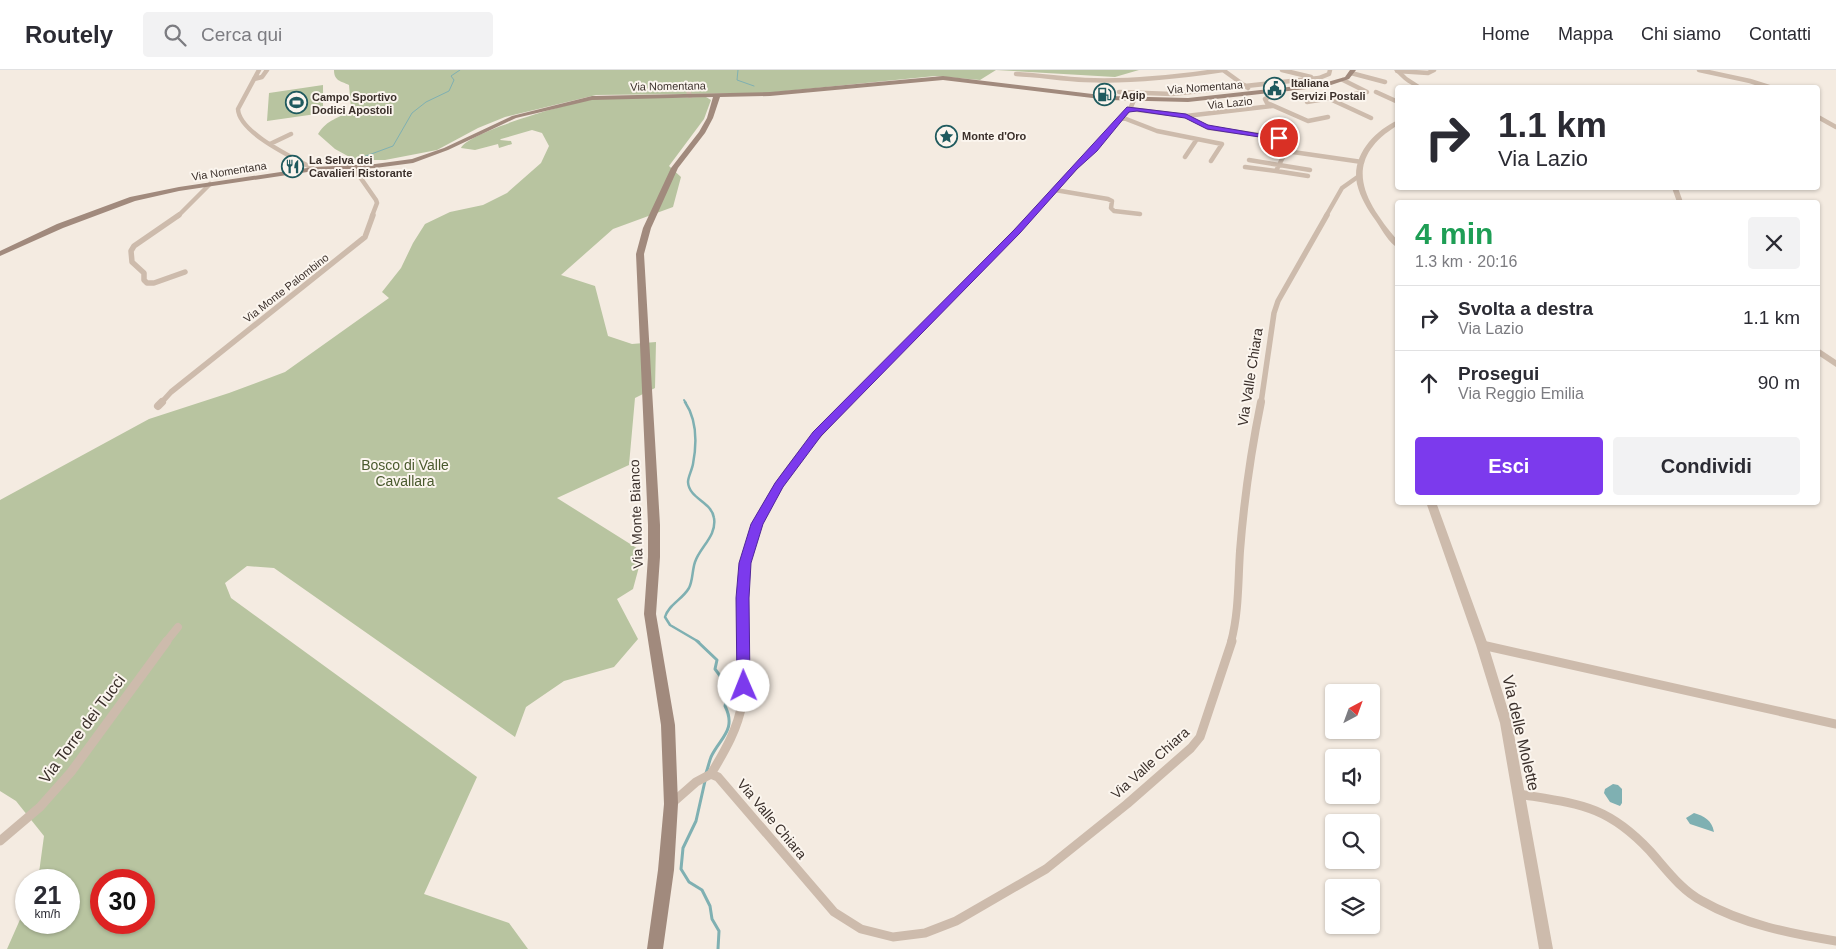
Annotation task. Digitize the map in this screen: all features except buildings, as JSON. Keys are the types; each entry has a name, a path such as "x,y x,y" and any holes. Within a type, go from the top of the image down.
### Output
{"main road":[{"name":"Via Nomentana","path":"0,254 41,234 121,203 210,184 314,169 395,164 420,159 514,117 580,100 614,96 783,93 943,78 1118,96 1134,100 1188,100 1325,85 1343,80 1350,71"},
{"name":"Via Monte Bianco","path":"655,949 666,870 671,804 668,725 650,614 654,525 640,254 647,228 675,168 702,133 710,118 717,95"}],"street":[{"path":"259,70 238,107 241,119 255,134 314,169"},
{"path":"254,79 262,77 267,70"},
{"path":"1016,74 1084,80 1117,80 1168,79 1223,70 1255,94"},
{"path":"1282,70 1319,78"},
{"path":"1117,80 1118,96 1172,94 1319,78 1328,74 1330,70"},
{"path":"1398,71 1428,73 1434,70"},
{"path":"1698,70 1763,85"},
{"path":"1350,71 1384,82"},
{"path":"1398,71 1418,85"},
{"path":"1306,102 1367,92 1343,80"},
{"path":"686,84 690,96"},
{"name":"Via Lazio","path":"1272,106 1265,99 1282,90"},
{"path":"1376,92 1395,101"},
{"path":"1330,99 1371,118"},
{"path":"671,804 696,782 711,774 730,742 742,705 744,686 742,598 745,563 764,508 789,470 817,434 1055,190 1074,167 1094,150 1130,109 1134,100"},
{"path":"1272,106 1309,122 1328,117"},
{"name":"Via Lazio","path":"1130,109 1186,116 1272,106"},
{"path":"1186,116 1209,128 1296,140"},
{"path":"1121,117 1144,128 1222,144 1211,161"},
{"path":"1820,118 1836,127"},
{"path":"1395,124 1374,139 1362,162 1359,176 1366,199 1381,224 1395,242"},
{"path":"270,144 291,134"},
{"path":"1185,157 1197,139"},
{"path":"1276,171 1288,151 1362,162"},
{"path":"1245,167 1309,173 1248,160"},
{"name":"Via Monte Palombino","path":"158,406 164,397 365,237 377,199 363,183 353,167"},
{"name":"Via Valle Chiara","path":"711,774 720,778 815,892 834,912 861,929 882,935 904,937 946,926 1046,869 1127,804 1191,748 1202,733 1232,640 1239,597 1240,552 1250,457 1262,398 1274,312 1278,300 1327,211 1342,188 1359,176"},
{"path":"185,272 154,283 147,283 144,280 144,274 132,262 131,251 137,243 171,222 199,192 210,184"},
{"path":"1055,190 1108,199 1112,201 1111,208 1114,211 1140,214"},
{"path":"1820,352 1836,364"},
{"name":"Via delle Molette","path":"1433,505 1482,645 1506,723 1546,949"},
{"name":"Via Torre dei Tucci","path":"0,841 40,807 71,772 178,628"},
{"path":"1482,645 1836,724"},
{"path":"1519,794 1594,810 1610,816 1628,831 1691,894 1707,905 1776,927 1836,941"}],"green space":[{"path":"334,70 996,70 980,80 935,76 766,93 596,95 505,117 478,128 437,150 385,160 355,160 335,149 318,134 329,122 351,109 349,85 337,79"},
{"path":"996,70 1139,70 1115,77"},
{"name":"Campo Sportivo Dodici Apostoli","path":"323,85 323,113 267,121 269,93"},
{"name":"Bosco di Valle Cavallara","path":"706,97 711,100 704,119 669,166 681,177 673,207 613,229 561,275 595,286 608,336 632,344 656,342 655,388 635,398 629,465 557,498 643,552 633,589 617,599 638,639 614,667 564,681 526,707 515,737 274,568 247,566 225,583 231,598 477,777 424,894 509,923 528,949 7,949 15,931 15,934 80,934 80,869 40,869 44,836 16,801 0,791 0,500 149,419 229,393 285,372 389,298 382,292 401,268 425,224 450,212 483,205 507,193 541,163 549,146 542,133 532,130 501,139 511,141 512,144 499,148 498,144 475,150 461,148 468,141 501,126 546,111 584,101 610,98"}],"water":[{"path":"1613,784 1618,785 1622,789 1622,803 1620,806 1610,802 1604,793 1605,789"},
{"path":"1694,813 1707,819 1714,832 1690,824 1686,818"}],"waterway":[{"path":"355,160 393,146 412,113 426,102 449,91 454,80 451,76 460,70"},
{"path":"738,70 737,80 754,86"},
{"path":"685,402 692,416 695,432 694,456 688,480 689,488 709,508 714,518 714,524 711,536 695,562 689,588 669,609 665,617 670,625 699,642"},
{"path":"697,641 717,660 715,669 726,686 727,691 725,706 729,721 728,728 711,757 706,773"},
{"path":"705,781 696,821 683,848 681,869 689,882 702,890 710,906 712,919 719,931 718,949"}],"place":[{"name":"Italiana Servizi Postali","path":"1275,89"},
{"name":"Agip","path":"1105,95"},
{"name":"Campo Sportivo Dodici Apostoli","path":"296,103"},
{"name":"Monte d'Oro","path":"946,136"},
{"name":"La Selva dei Cavalieri Ristorante","path":"293,166"}],"route":[{"path":"744,686 742,598 745,563 757,524 764,508 779,485 817,434 1017,232 1074,167 1094,150 1127,111 1137,109 1186,116 1207,127 1279,138"}]}
